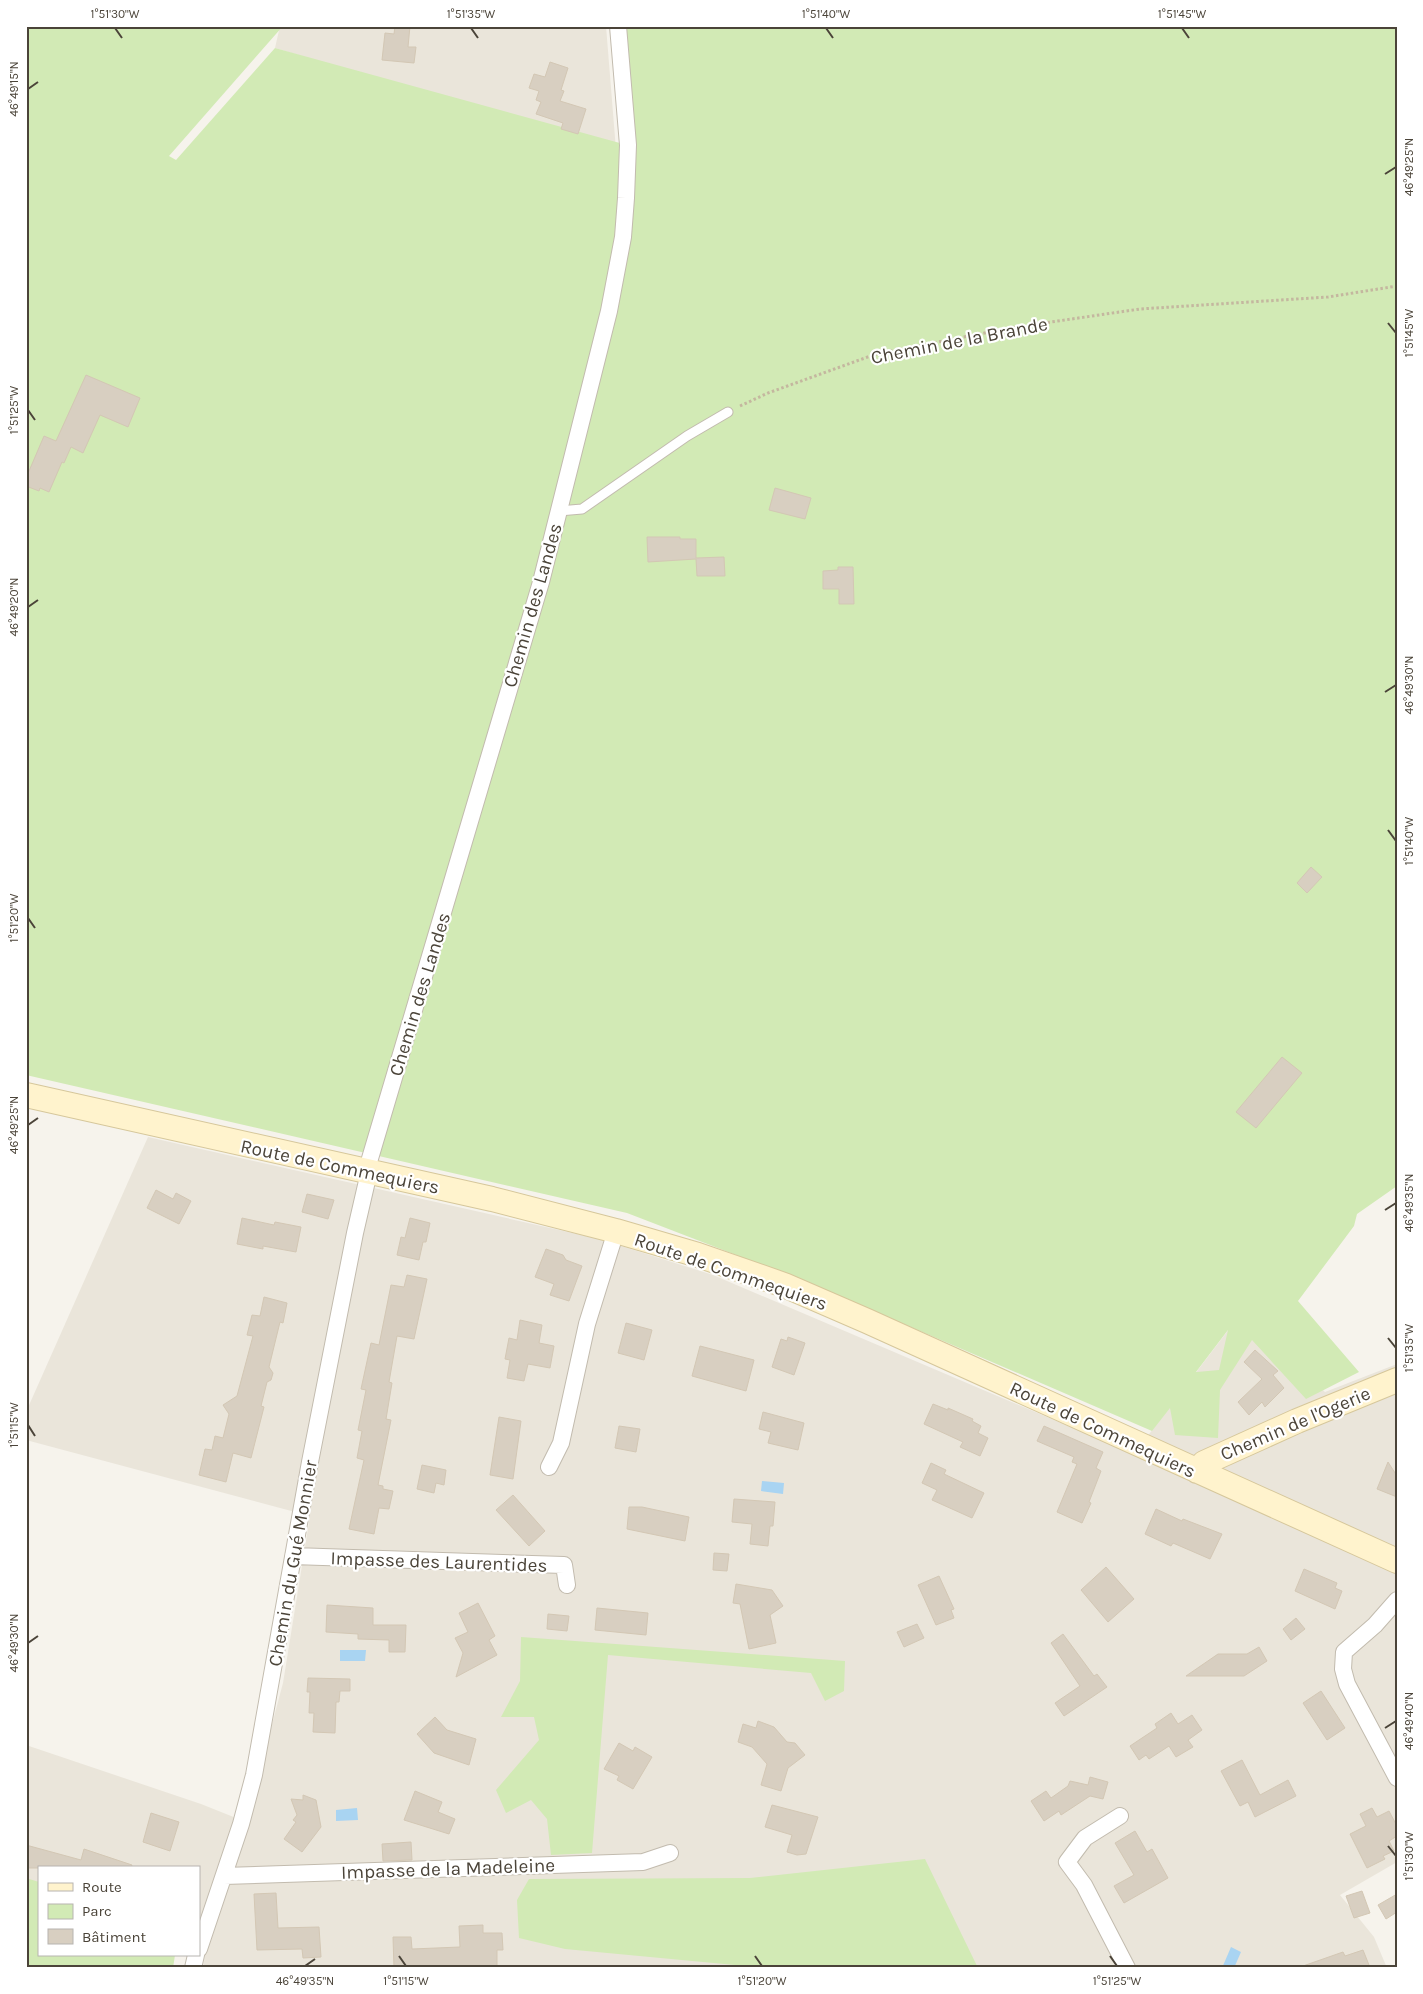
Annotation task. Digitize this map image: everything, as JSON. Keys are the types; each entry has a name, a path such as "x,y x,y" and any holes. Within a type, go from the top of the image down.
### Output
{"street":[{"name":"Chemin des Landes","path":"366,1172 538,591 609,311 622,237 628,145 618,26"},
{"name":"Route de Commequiers","path":"26,1095 492,1199 616,1231 784,1285 1397,1561"},
{"name":"Chemin du Gué Monnier","path":"200,1945 241,1824 254,1775 354,1233 367,1181 366,1172"},
{"path":"549,1467 561,1443 587,1324 616,1231"},
{"name":"Chemin de l'Ogerie","path":"1196,1471 1204,1463 1297,1421 1397,1380"},
{"name":"Impasse des Laurentides","path":"293,1556 564,1565 567,1585"},
{"path":"1397,1600 1375,1625 1344,1652 1343,1669 1347,1684 1397,1778"},
{"path":"1120,1816 1085,1838 1067,1862 1084,1885 1127,1968"},
{"name":"Impasse de la Madeleine","path":"224,1876 643,1862 670,1853"},
{"path":"192,1968 196,1956"}],"lane":[{"path":"559,511 582,509 688,436 728,412"}],"path":[{"name":"Chemin de la Brande","path":"728,412 768,393 876,354 1010,328 1140,309 1328,297 1397,286"}],"shaded area":[{"path":"280,26 606,26 616,150 275,48"},
{"path":"148,1137 599,1239 713,1275 1134,1454 1242,1312 1325,1392 1397,1364 1397,1862 1340,1895 1374,1937 1387,1968 203,1968 209,1930 200,1927 200,1866 38,1866 38,1885 26,1882 26,1745 201,1804 246,1822 283,1683 310,1516 26,1440 26,1412"}],"green space":[{"path":"26,26 283,26 169,156 176,160 275,48 627,145 622,26 1397,26 1397,1186 1357,1214 1354,1226 1298,1301 1359,1372 1306,1399 1252,1340 1220,1390 1218,1438 1175,1435 1170,1408 1152,1431 811,1284 627,1213 26,1075","holes":["1228,1330 1219,1370 1196,1372"]},
{"path":"521,1637 845,1661 844,1691 825,1701 811,1673 608,1655 592,1853 551,1855 547,1819 531,1800 506,1813 496,1790 539,1740 534,1717 501,1717 520,1681"},
{"path":"925,1859 978,1968 768,1968 565,1949 519,1938 517,1900 529,1879 750,1878"},
{"path":"26,1878 38,1882 38,1956 175,1956 173,1968 26,1968"}],"water":[{"path":"762,1481 784,1483 783,1494 761,1491"},
{"path":"340,1650 366,1650 365,1661 340,1661"},
{"path":"357,1808 358,1820 336,1821 336,1810"},
{"path":"1231,1947 1241,1952 1234,1968 1222,1968"}],"building":[{"path":"395,26 410,26 408,47 416,47 414,63 382,60 385,33 394,34"},
{"path":"550,62 568,68 561,90 564,91 560,101 586,109 578,134 561,129 563,123 536,114 541,102 536,100 539,91 529,88 534,74 545,77"},
{"path":"86,375 140,398 128,427 100,415 83,453 71,447 49,492 40,488 39,491 26,486 26,478 44,436 56,441"},
{"path":"775,488 811,498 805,519 769,510"},
{"path":"647,537 696,539 696,558 724,557 725,576 697,576 696,559 648,562"},
{"path":"838,567 853,567 854,604 839,604 839,589 823,589 823,571 838,570"},
{"path":"1311,867 1322,877 1307,893 1297,883"},
{"path":"1282,1057 1302,1073 1256,1128 1236,1112"},
{"path":"156,1190 173,1199 176,1193 191,1201 179,1224 147,1208"},
{"path":"307,1194 334,1200 328,1219 302,1212"},
{"path":"242,1218 274,1225 275,1222 301,1227 296,1252 263,1246 263,1249 237,1244"},
{"path":"410,1218 430,1223 426,1242 423,1242 419,1260 397,1255 401,1237 405,1238"},
{"path":"546,1249 563,1255 566,1260 582,1266 569,1301 550,1295 554,1284 535,1277"},
{"path":"407,1275 427,1279 414,1339 397,1336 389,1382 392,1383 386,1419 391,1420 378,1485 383,1486 383,1489 393,1491 389,1509 379,1508 374,1534 349,1529 364,1460 357,1458 362,1431 358,1430 366,1390 361,1389 371,1343 379,1345 391,1285 404,1287"},
{"path":"264,1297 287,1303 283,1323 280,1322 269,1367 273,1373 271,1380 267,1382 261,1406 264,1407 251,1458 233,1453 226,1482 199,1475 205,1449 212,1450 215,1436 223,1438 229,1414 223,1405 237,1396 253,1336 247,1335 252,1315 260,1316"},
{"path":"520,1320 542,1325 539,1343 554,1346 550,1368 528,1364 524,1381 507,1378 510,1360 505,1359 509,1338 517,1340"},
{"path":"626,1323 652,1330 644,1360 618,1353"},
{"path":"788,1337 805,1343 794,1375 772,1367 781,1339 787,1341"},
{"path":"700,1346 754,1360 746,1391 692,1376"},
{"path":"1255,1350 1278,1371 1273,1375 1284,1388 1265,1407 1262,1402 1249,1415 1238,1402 1262,1379 1244,1362"},
{"path":"933,1404 948,1410 948,1408 973,1419 972,1421 981,1426 978,1433 988,1438 980,1456 960,1447 963,1442 924,1424"},
{"path":"763,1412 804,1423 798,1450 768,1443 771,1432 759,1429"},
{"path":"499,1417 521,1421 513,1479 490,1475"},
{"path":"619,1426 640,1429 636,1452 615,1448"},
{"path":"1044,1426 1103,1452 1096,1468 1101,1471 1089,1502 1091,1503 1082,1523 1057,1512 1077,1464 1072,1462 1074,1457 1037,1441"},
{"path":"1388,1462 1397,1476 1397,1497 1377,1489"},
{"path":"931,1463 946,1470 944,1474 984,1493 972,1518 932,1500 937,1490 922,1483"},
{"path":"422,1465 446,1470 444,1485 436,1483 434,1493 417,1489"},
{"path":"513,1495 545,1531 529,1546 496,1510"},
{"path":"734,1499 775,1502 773,1526 770,1526 768,1546 750,1544 752,1524 732,1522"},
{"path":"629,1507 642,1507 689,1517 685,1541 627,1529"},
{"path":"1156,1509 1182,1521 1183,1519 1222,1534 1210,1559 1173,1543 1171,1546 1145,1534"},
{"path":"714,1553 729,1554 727,1571 713,1570"},
{"path":"1106,1567 1134,1599 1108,1622 1081,1590"},
{"path":"1304,1569 1337,1583 1335,1588 1342,1591 1335,1609 1295,1591"},
{"path":"939,1576 954,1609 951,1610 954,1618 936,1625 918,1585"},
{"path":"736,1584 772,1590 783,1606 770,1615 776,1643 749,1649 740,1604 733,1603"},
{"path":"478,1603 495,1636 489,1640 497,1655 456,1677 463,1653 455,1638 468,1632 459,1613"},
{"path":"327,1605 373,1608 373,1625 406,1625 405,1652 389,1652 389,1640 358,1639 358,1634 326,1632"},
{"path":"597,1608 648,1613 646,1635 595,1630"},
{"path":"548,1614 569,1616 567,1631 547,1629"},
{"path":"1296,1618 1305,1629 1291,1640 1283,1629"},
{"path":"917,1624 924,1638 904,1647 897,1632"},
{"path":"1063,1634 1094,1676 1097,1674 1107,1687 1064,1716 1055,1703 1080,1686 1051,1643"},
{"path":"1259,1647 1267,1661 1244,1676 1186,1676 1218,1654 1247,1654"},
{"path":"308,1678 350,1679 350,1691 340,1691 339,1702 336,1702 335,1733 313,1732 314,1713 309,1713 310,1692 307,1692"},
{"path":"1321,1691 1345,1728 1327,1740 1303,1703"},
{"path":"1171,1713 1178,1724 1192,1715 1202,1730 1188,1740 1193,1747 1176,1757 1169,1746 1149,1759 1146,1755 1139,1760 1130,1746 1157,1728 1155,1724"},
{"path":"435,1717 447,1730 476,1739 469,1765 434,1753 417,1734"},
{"path":"758,1721 774,1727 787,1742 795,1743 805,1755 788,1768 781,1791 761,1785 767,1764 752,1747 738,1742 743,1724 756,1728"},
{"path":"619,1743 633,1751 635,1747 652,1757 633,1789 617,1780 619,1776 604,1769"},
{"path":"1242,1760 1260,1795 1288,1780 1296,1796 1255,1817 1248,1802 1240,1806 1221,1771"},
{"path":"1090,1777 1108,1782 1103,1799 1090,1796 1061,1815 1059,1811 1044,1821 1031,1801 1046,1791 1051,1798 1068,1786 1070,1781 1088,1785"},
{"path":"415,1791 442,1802 438,1812 455,1819 449,1834 404,1820"},
{"path":"303,1795 316,1800 321,1827 302,1852 284,1839 296,1822 293,1820 297,1815 291,1799 303,1800"},
{"path":"772,1805 818,1817 806,1854 797,1855 787,1852 792,1835 765,1827"},
{"path":"1372,1808 1377,1817 1389,1811 1397,1826 1397,1836 1389,1841 1394,1851 1383,1856 1385,1859 1367,1868 1350,1834 1366,1826 1360,1814"},
{"path":"151,1813 179,1822 170,1851 143,1842"},
{"path":"1135,1831 1147,1852 1152,1849 1168,1878 1124,1903 1114,1886 1134,1875 1115,1843"},
{"path":"411,1842 412,1860 383,1861 382,1844"},
{"path":"26,1845 81,1860 84,1849 132,1865 38,1866 38,1868 26,1868"},
{"path":"1362,1891 1370,1913 1354,1918 1346,1896"},
{"path":"276,1893 278,1928 319,1927 321,1957 303,1958 302,1949 257,1950 254,1894"},
{"path":"1397,1894 1397,1912 1386,1919 1378,1905"},
{"path":"483,1925 483,1933 502,1933 503,1950 497,1950 497,1968 394,1968 393,1937 411,1937 412,1949 460,1947 459,1926"},
{"path":"1363,1950 1369,1965 1361,1968 1303,1968 1303,1966 1343,1952 1345,1956"}]}
